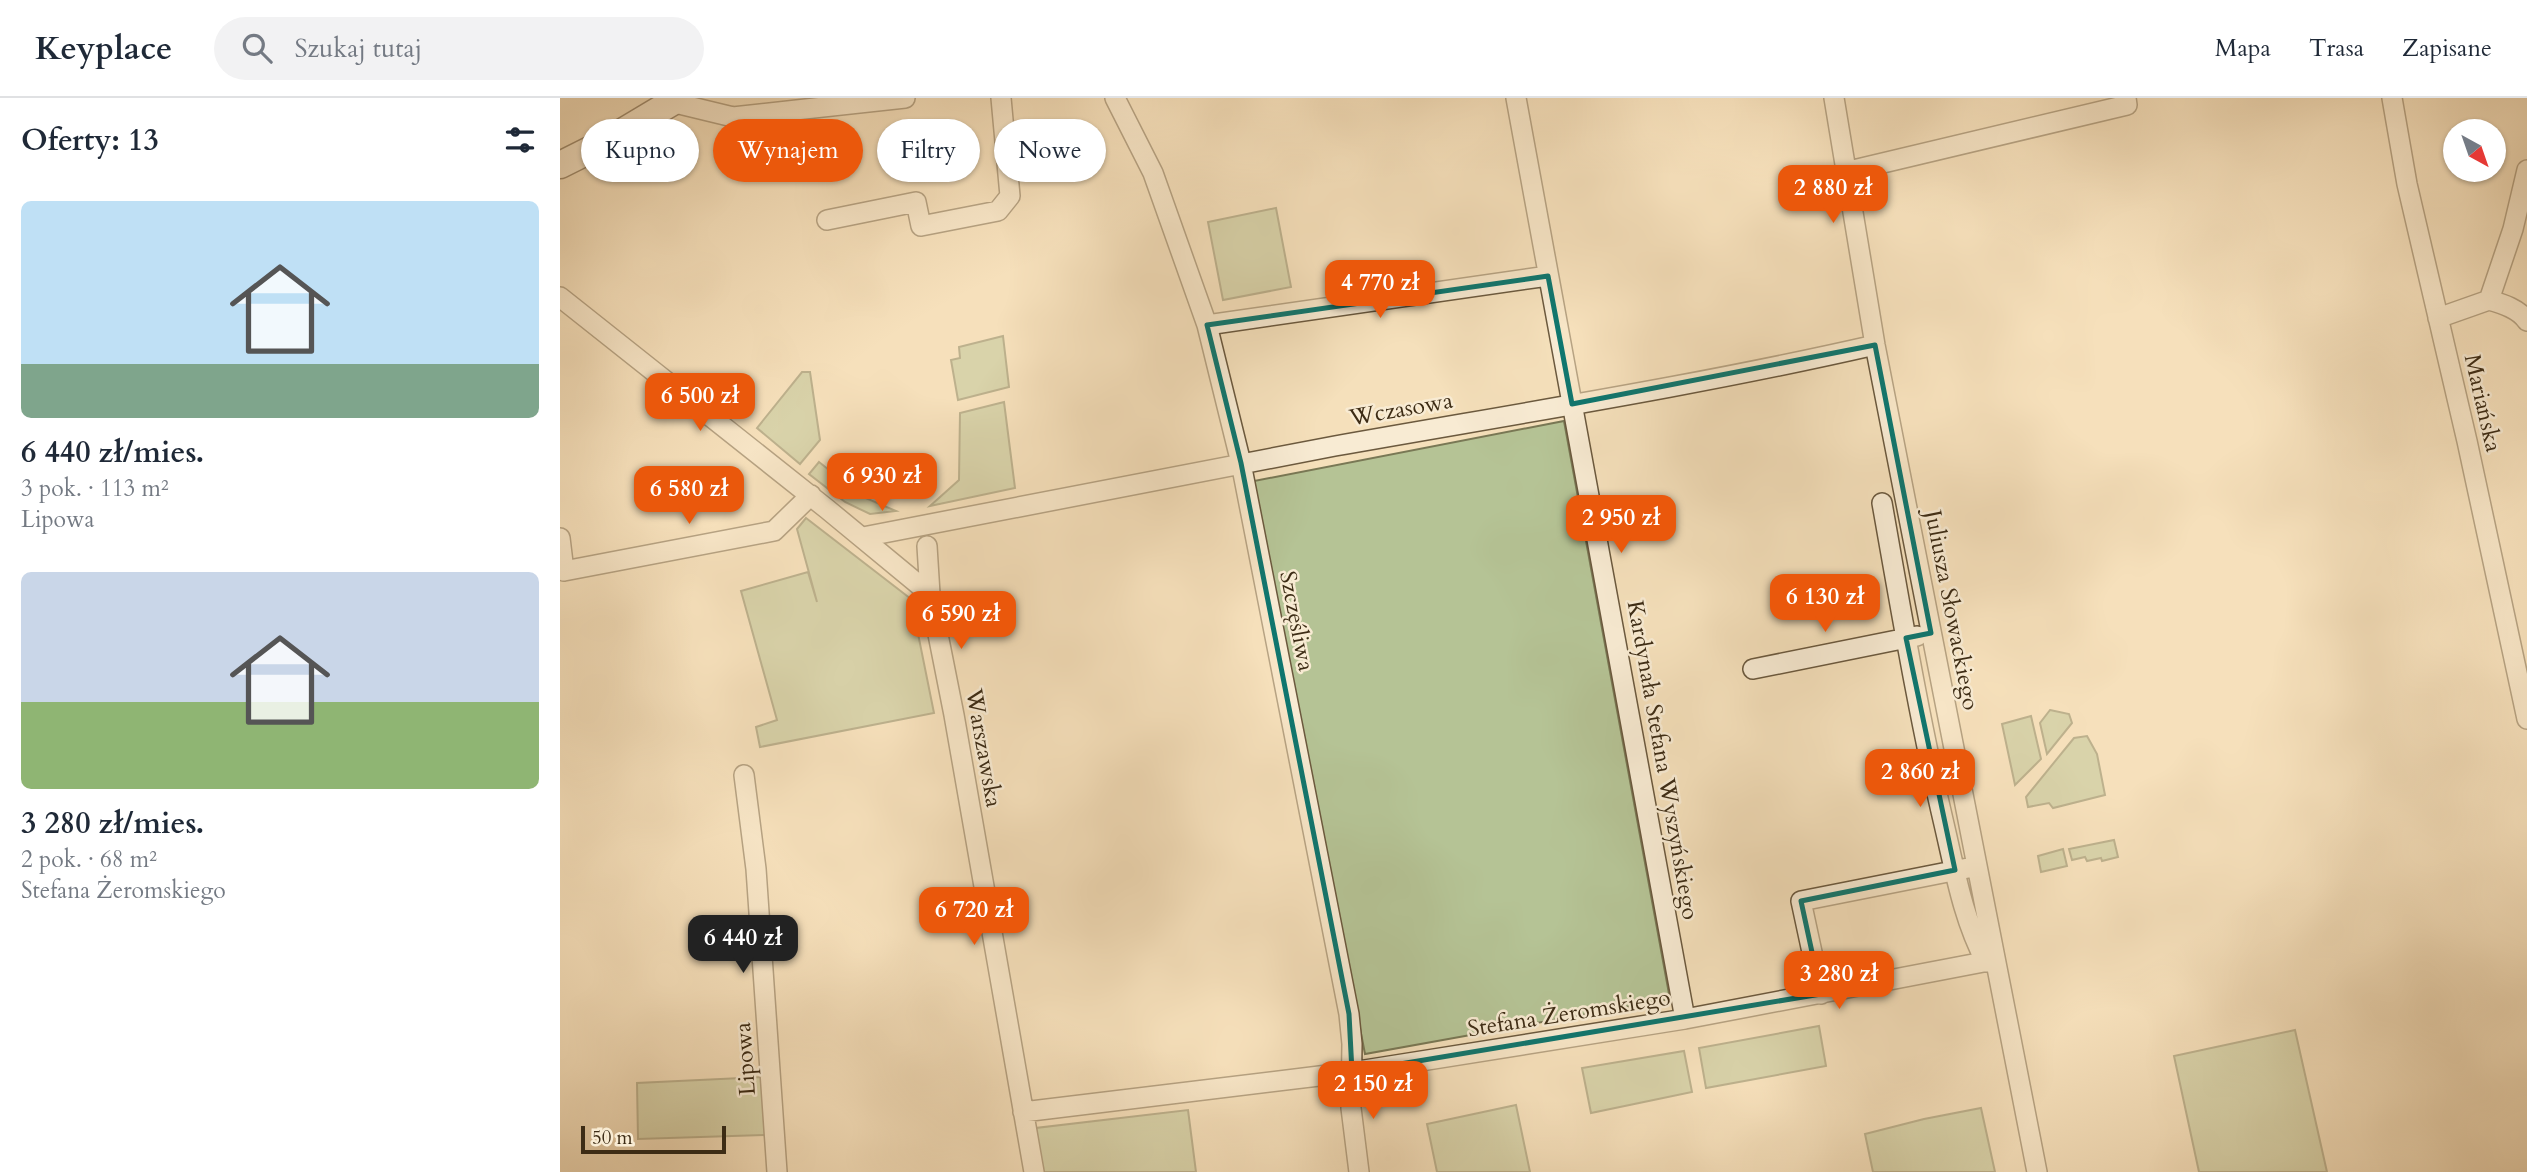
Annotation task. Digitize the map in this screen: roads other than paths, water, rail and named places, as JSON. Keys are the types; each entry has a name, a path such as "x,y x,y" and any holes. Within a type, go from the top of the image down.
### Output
{"main road":[{"path":"642,119 674,99"},
{"path":"560,165 581,154"},
{"path":"560,179 581,162"}],"street":[{"path":"674,99 733,117 903,98"},
{"path":"827,220 916,202 921,226 998,211 1010,196 1001,98"},
{"name":"Szczęśliwa","path":"1115,98 1153,173 1207,325 1241,463 1349,1014 1352,1044 1350,1108 1359,1172"},
{"name":"Kardynała Stefana Wyszyńskiego","path":"1516,98 1685,1019"},
{"name":"Juliusza Słowackiego","path":"1834,98 1875,345 1976,866 1990,961 2037,1172"},
{"path":"1845,172 2127,105 2126,98"},
{"name":"Mariańska","path":"2392,98 2405,174 2527,719"},
{"path":"2489,300 2512,229 2527,170"},
{"path":"1207,325 1548,276"},
{"path":"560,297 811,495 930,594"},
{"path":"2438,318 2489,300 2506,305 2527,321"},
{"name":"Wczasowa","path":"863,537 937,525 1241,463 1685,384 1875,345"},
{"path":"560,538 564,571 774,531 811,495"},
{"path":"1882,503 1906,638 1966,918 1990,961"},
{"path":"905,572 927,546 937,525"},
{"path":"888,558 909,528"},
{"path":"927,546 930,594"},
{"name":"Warszawska","path":"930,594 1034,1172"},
{"path":"1753,669 1931,633"},
{"name":"Lipowa","path":"744,775 756,869 777,1172"},
{"path":"1821,994 1801,901 1976,866"},
{"name":"Stefana Żeromskiego","path":"1023,1112 1352,1072 1685,1019 1990,961"}]}
